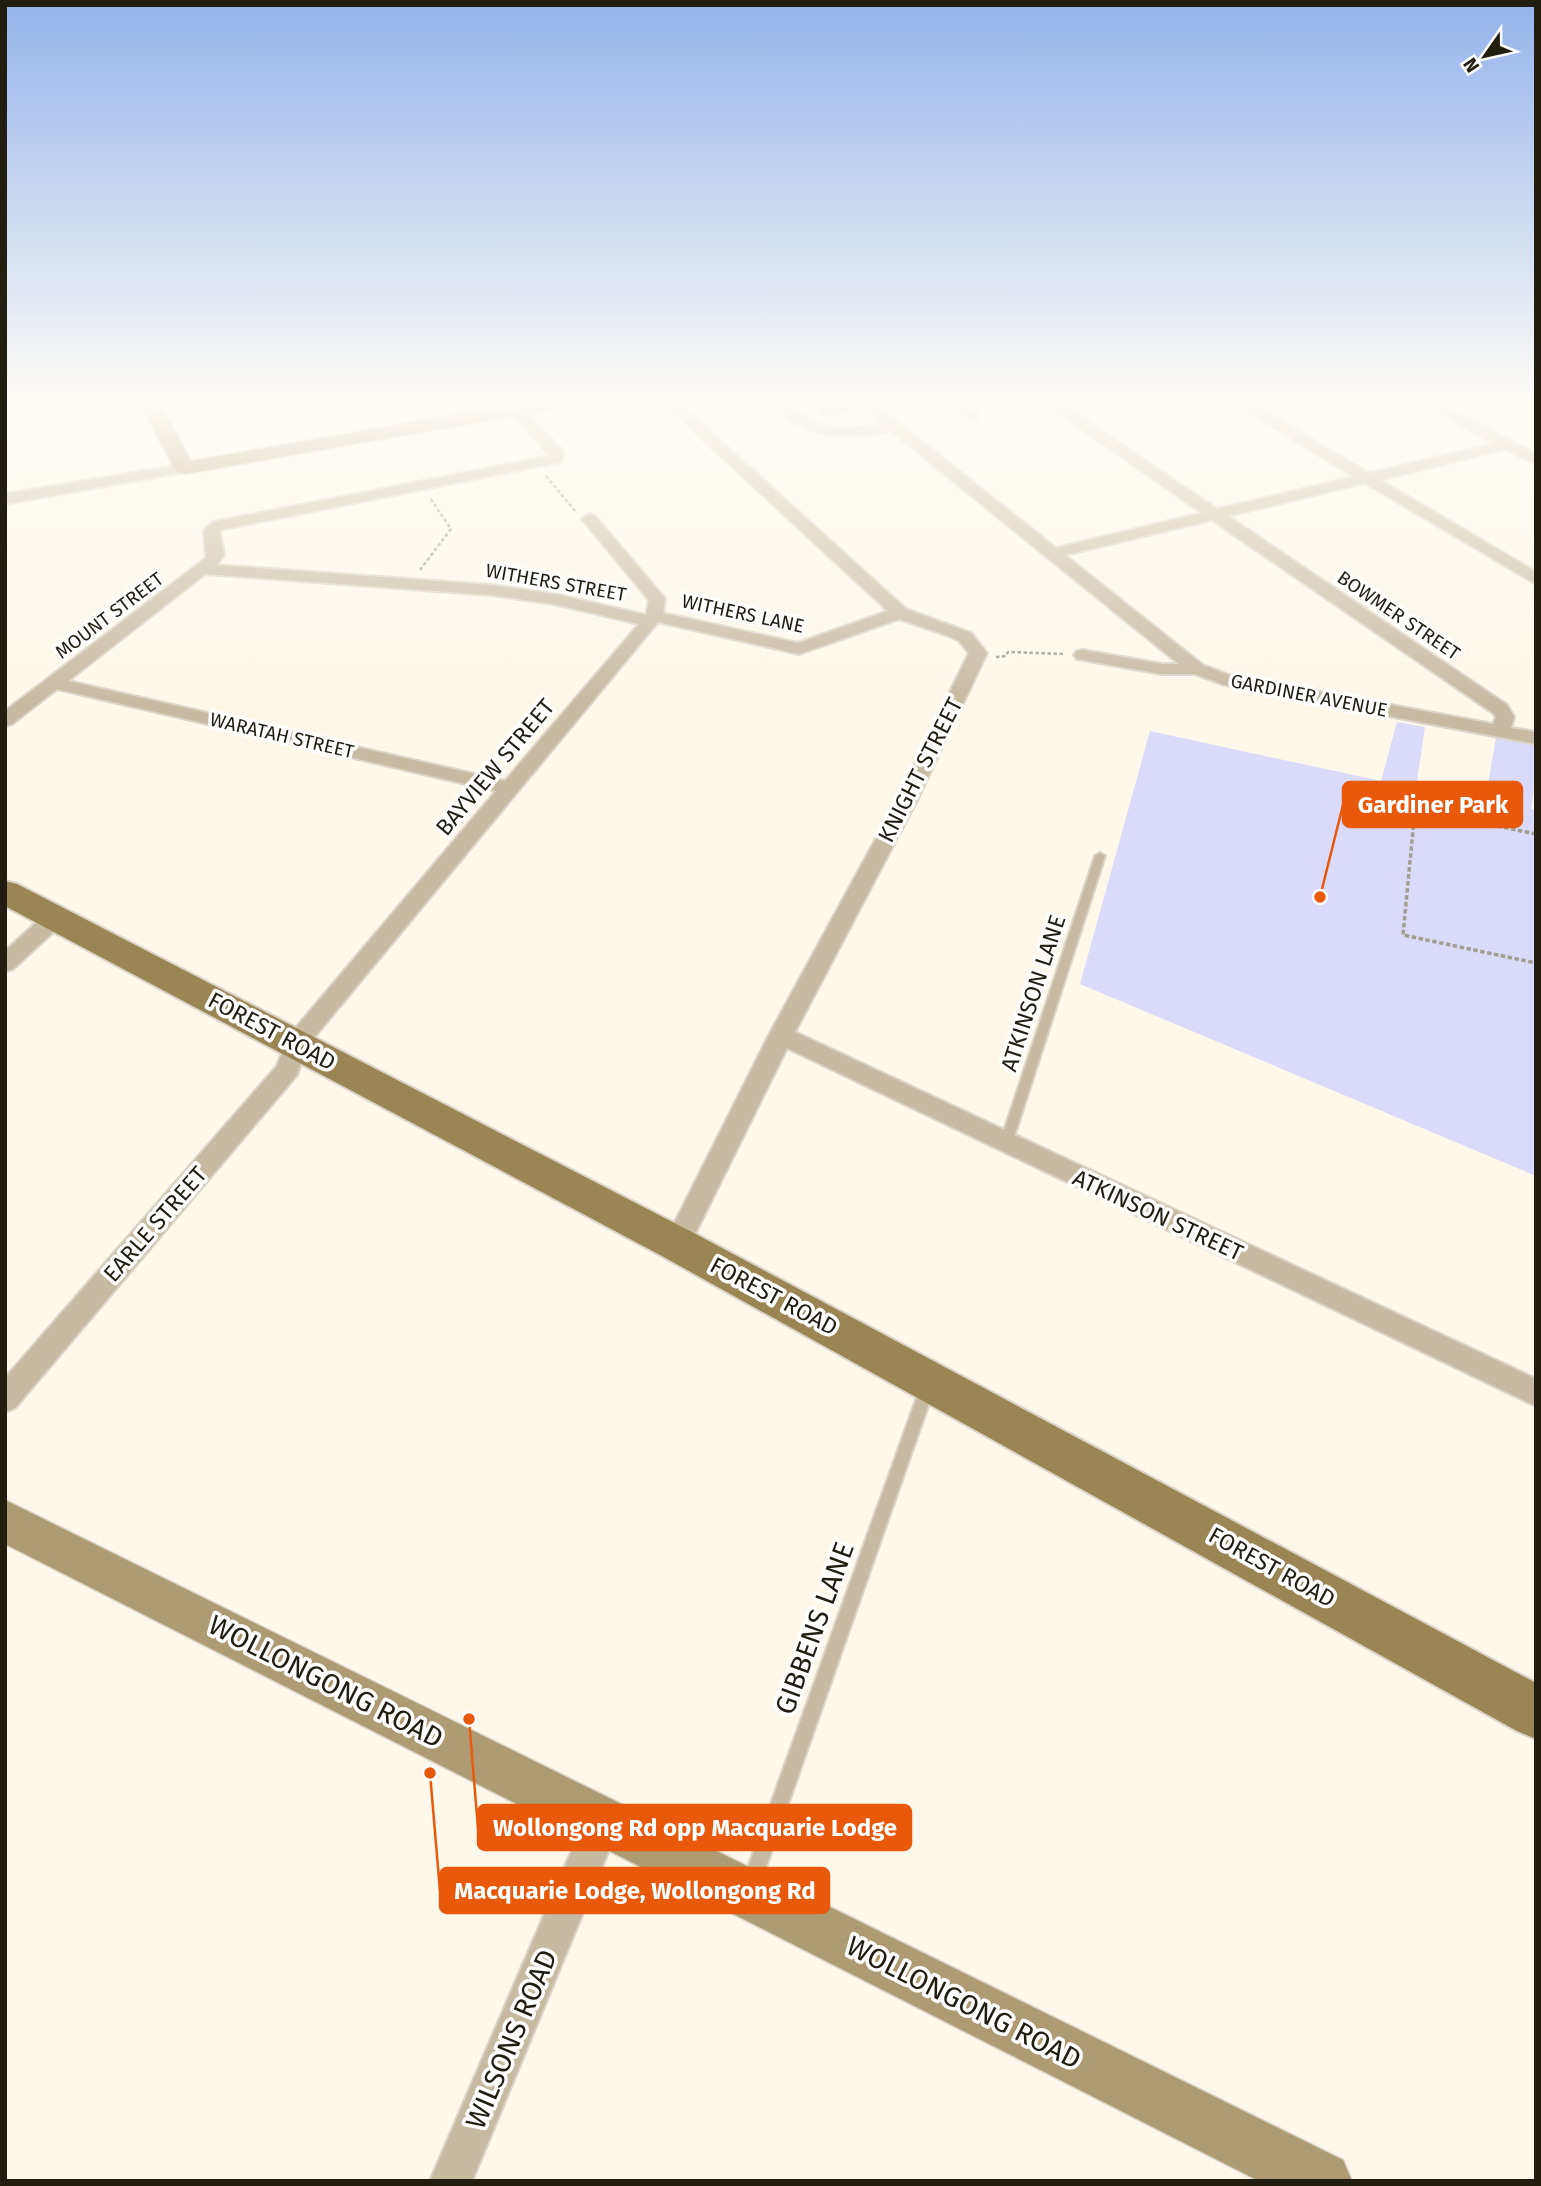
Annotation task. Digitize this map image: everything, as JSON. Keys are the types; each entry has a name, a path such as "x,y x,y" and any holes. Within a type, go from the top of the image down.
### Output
{"main road":[{"name":"FOREST ROAD","path":"5,892 677,1244 1536,1712"}],"street":[{"path":"204,569 216,555 212,531 223,524 341,502"},
{"name":"KNIGHT STREET","path":"677,1244 781,1035 907,800 977,658 976,648 967,638 918,622 900,613 779,502"},
{"path":"989,502 1197,669"},
{"name":"BOWMER STREET","path":"1197,502 1500,709 1505,717 1500,731"},
{"path":"1054,553 1271,502"},
{"path":"1407,502 1536,579"},
{"path":"590,519 657,600 652,619"},
{"name":"WITHERS STREET","path":"204,569 491,590 539,596 652,619"},
{"name":"MOUNT STREET","path":"5,720 204,569"},
{"name":"WITHERS LANE","path":"652,619 799,649 900,613"},
{"name":"BAYVIEW STREET","path":"296,1043 652,619"},
{"name":"GARDINER AVENUE","path":"1083,655 1162,669 1197,669 1225,680 1536,737"},
{"name":"WARATAH STREET","path":"54,683 509,788"},
{"path":"5,964 55,918"},
{"name":"ATKINSON STREET","path":"781,1035 1536,1393"},
{"name":"EARLE STREET","path":"5,1399 288,1069 296,1043"},
{"name":"WOLLONGONG ROAD","path":"5,1521 1322,2181"},
{"name":"WILSONS ROAD","path":"451,2181 603,1821"}],"lane":[{"name":"ATKINSON LANE","path":"1006,1143 1100,856"},
{"name":"GIBBENS LANE","path":"748,1894 930,1380"}],"path":[{"path":"409,585 451,529 432,502"},
{"path":"566,502 570,508 590,519"},
{"path":"1006,656 1008,652 1083,655"},
{"path":"1536,834 1415,809 1403,935 1536,964"}],"shaded area":[{"path":"1397,722 1425,727 1416,788 1485,800 1496,738 1536,746 1536,775 1531,809 1536,810 1536,1176 1080,984 1150,731 1381,781"}],"place":[{"name":"Gardiner Park","path":"1320,897"},
{"name":"Wollongong Rd opp Macquarie Lodge","path":"469,1719"},
{"name":"Macquarie Lodge, Wollongong Rd","path":"430,1773"}]}
